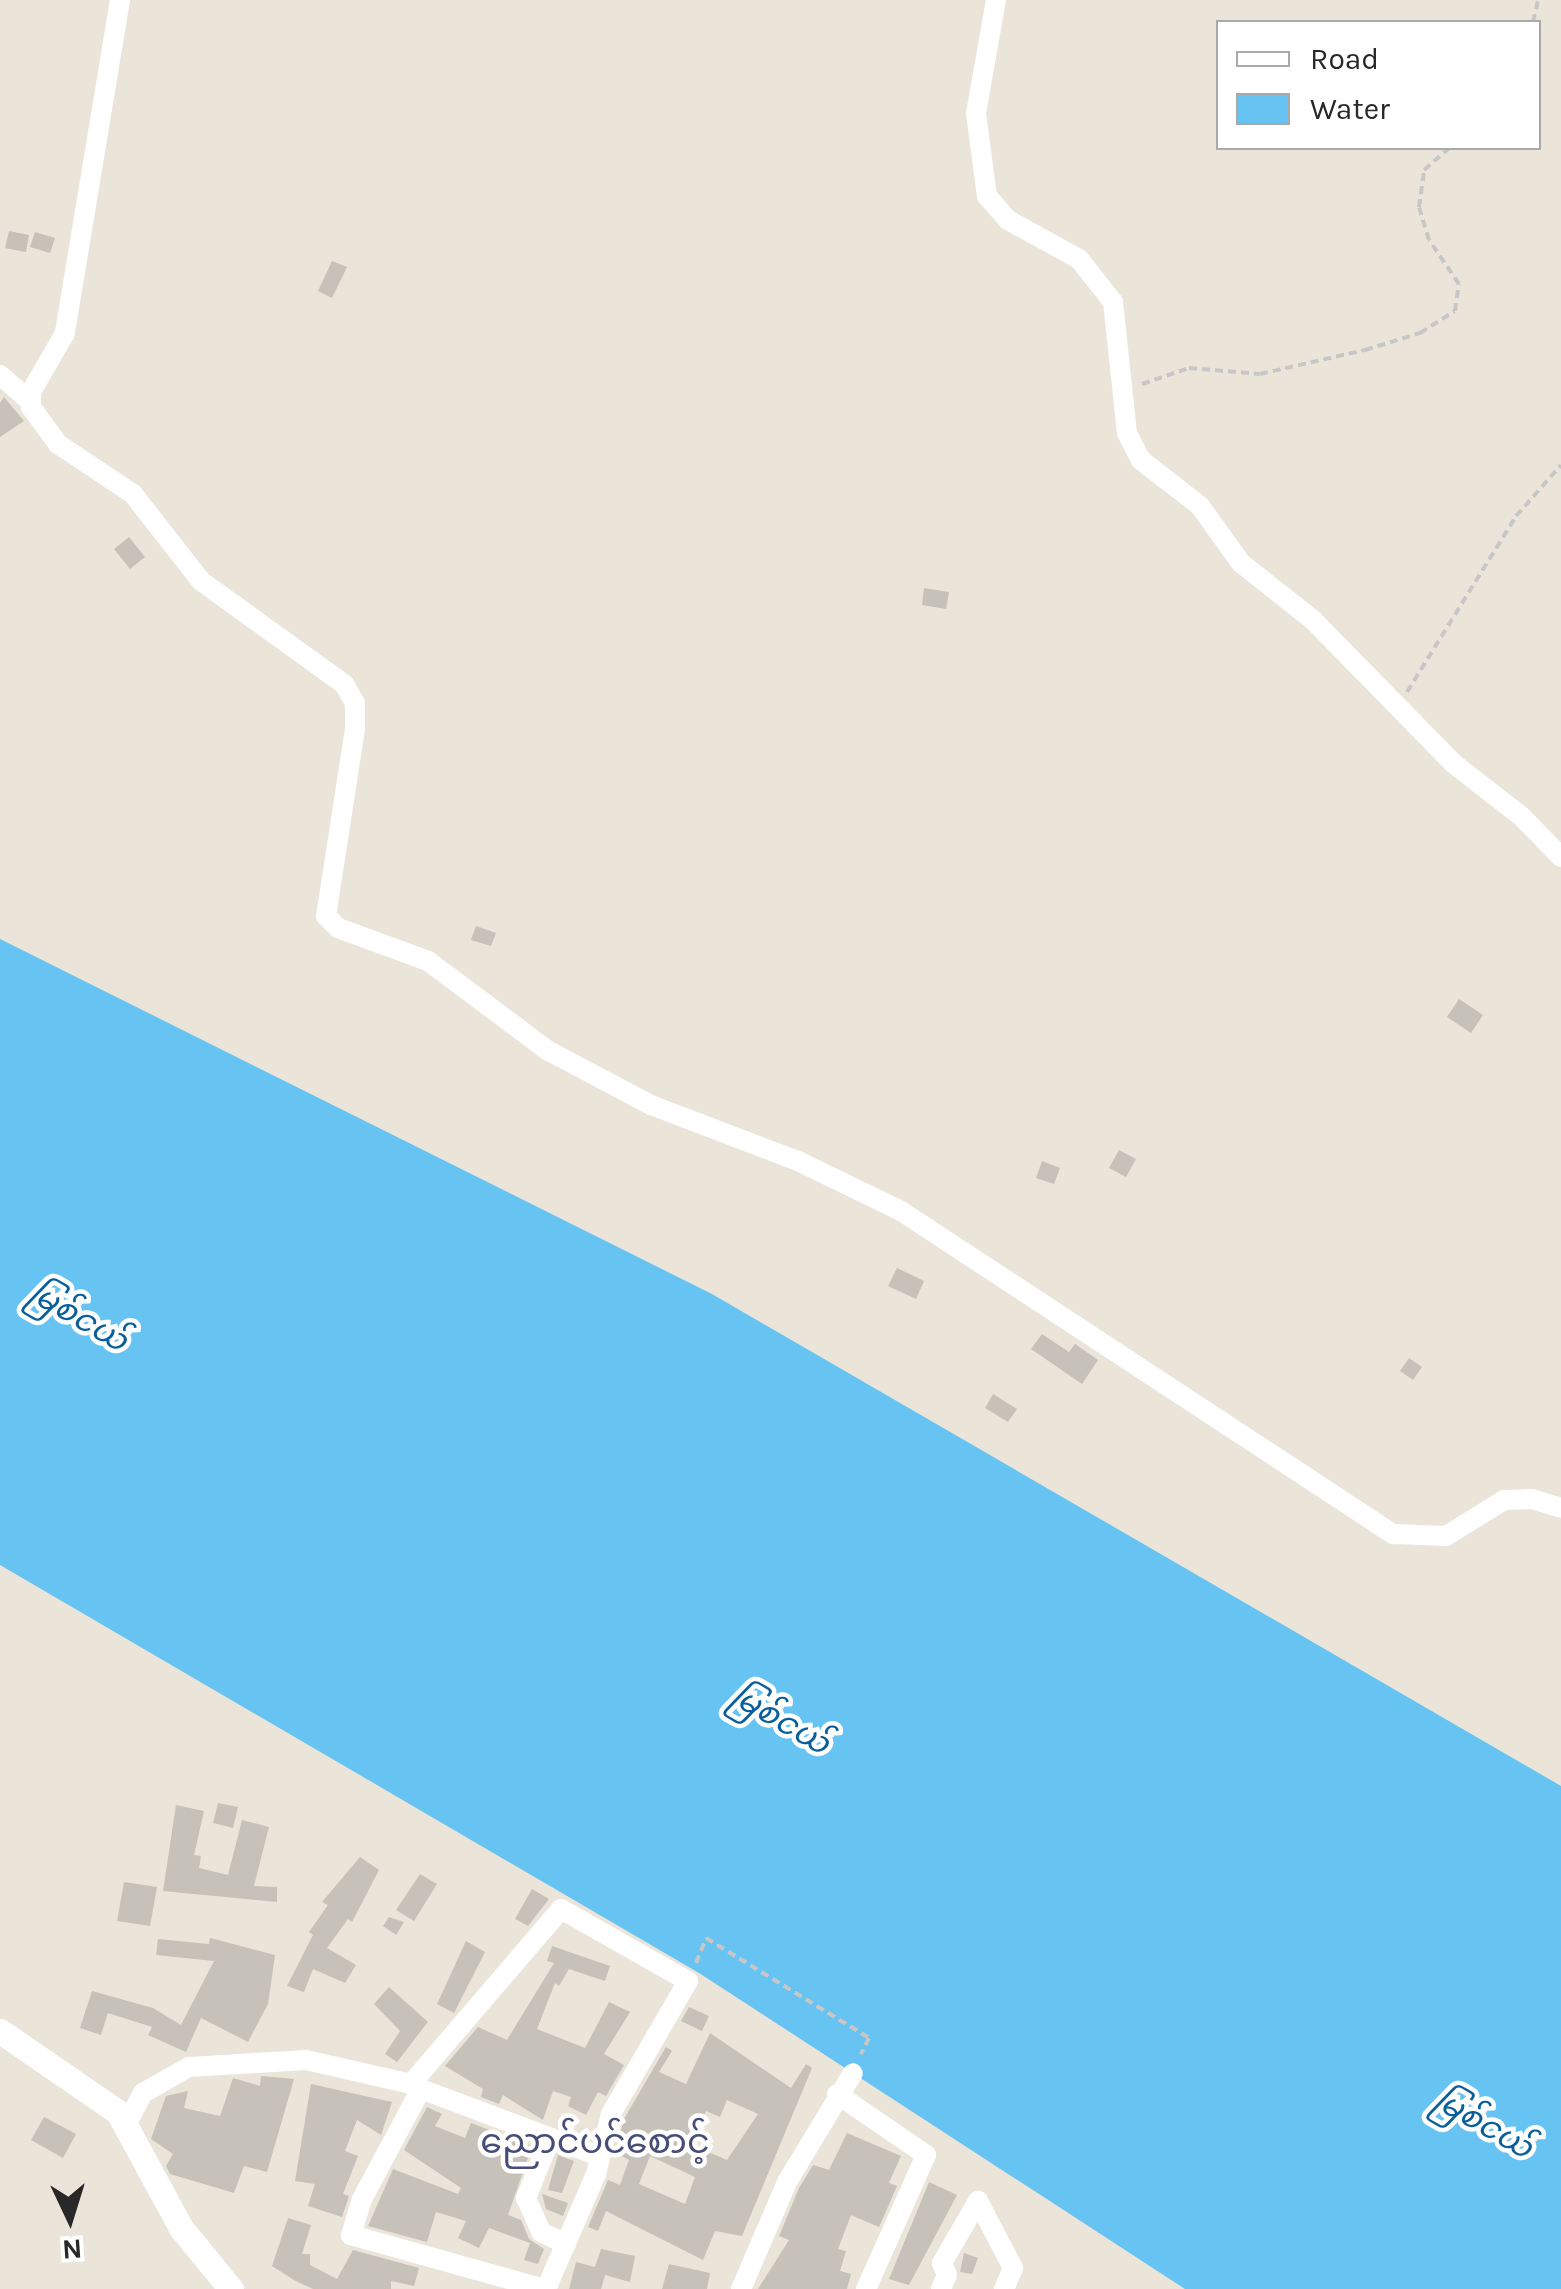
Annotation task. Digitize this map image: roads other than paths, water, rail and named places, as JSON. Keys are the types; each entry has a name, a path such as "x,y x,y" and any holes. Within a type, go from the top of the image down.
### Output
{"street":[{"path":"31,402 65,333 120,0"},
{"path":"996,0 976,112 987,196 1008,220 1079,260 1113,302 1123,410 1141,460 1200,506 1242,563 1312,619 1396,708 1561,857"},
{"path":"0,375 31,402 36,420 58,444 133,494 201,581 344,684 354,703 355,729 326,916 338,928 428,961 547,1050 651,1105 798,1161 901,1212 1393,1534 1446,1536 1504,1500 1532,1499 1561,1508"},
{"path":"562,1909 688,1981 631,2072 597,2155 596,2174 545,2289 351,2235 362,2199 416,2087 562,1909"},
{"path":"0,2031 96,2094 127,2123 181,2228 219,2284"},
{"path":"127,2123 143,2092 188,2067 306,2060 416,2087 597,2155"},
{"path":"742,2289 787,2182 853,2073"},
{"path":"837,2094 926,2155 866,2289"},
{"path":"550,2139 526,2198 541,2232 566,2244"},
{"path":"941,2289 947,2275 942,2262 978,2201 1014,2268 1004,2289"}],"water":[{"name":"မြစ်ငယ်","path":"0,939 712,1294 1561,1786 1561,2289 1185,2289 699,1973 0,1565"}],"district":[{"name":"ညောင်ပင်စောင့်","path":"595,2142"}]}
